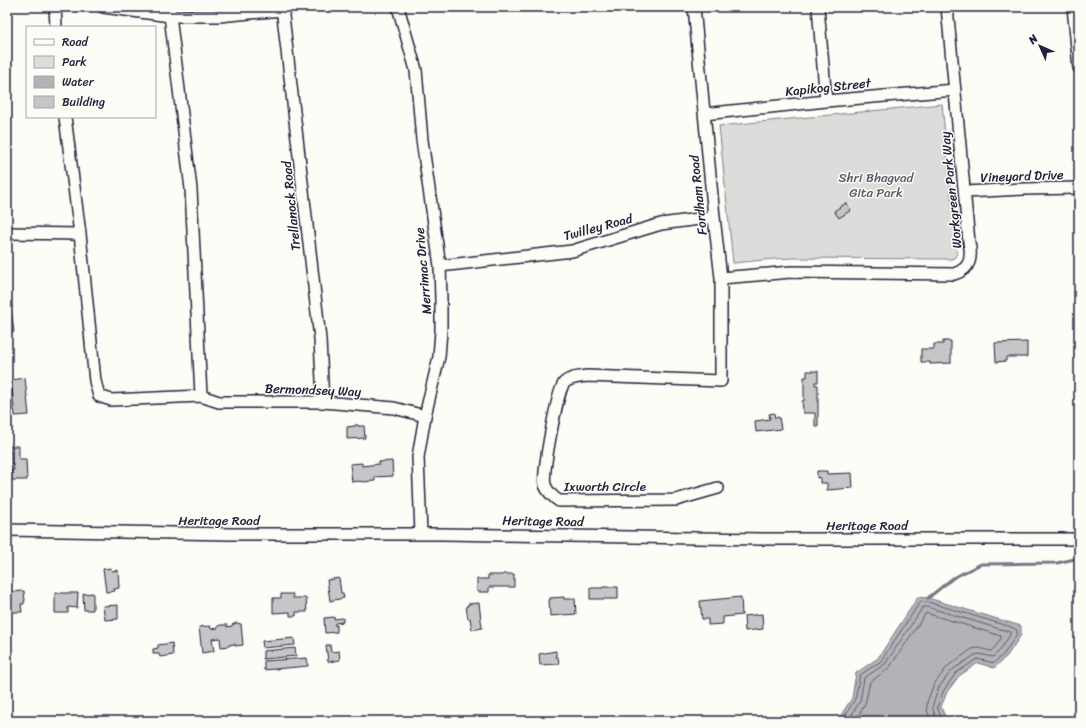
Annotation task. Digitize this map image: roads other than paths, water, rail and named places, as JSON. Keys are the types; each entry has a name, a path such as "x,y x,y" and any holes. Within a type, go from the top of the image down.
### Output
{"street":[{"path":"55,7 56,26"},
{"path":"103,7 219,16 285,8"},
{"name":"Merrimac Drive","path":"398,7 416,70 422,140 440,266 442,300 439,357 425,416 418,457 421,534"},
{"name":"Fordham Road","path":"694,7 721,278 722,381"},
{"path":"818,7 826,101"},
{"name":"Workgreen Park Way","path":"721,278 791,272 954,274 963,271 970,260 972,252 947,7"},
{"path":"1073,7 1079,68"},
{"name":"Trellanock Road","path":"285,8 320,339 322,402"},
{"path":"65,118 80,234 95,381 99,396 111,400 201,396 191,189 170,12"},
{"name":"Kapikog Street","path":"704,114 826,101 955,90"},
{"name":"Vineyard Drive","path":"966,192 1079,188"},
{"name":"Twilley Road","path":"440,266 572,250 661,224 714,217"},
{"path":"7,234 80,234"},
{"name":"Ixworth Circle","path":"718,488 676,500 559,501 554,498 545,486 545,472 548,445 560,394 564,384 573,378 587,376 722,381"},
{"name":"Bermondsey Way","path":"201,396 219,402 322,402 394,408 425,416"},
{"name":"Heritage Road","path":"7,530 231,534 421,534 761,539 1079,539"}],"water":[{"path":"918,597 928,598 1021,626 1021,635 1007,656 994,668 978,663 959,676 947,692 941,707 947,721 837,721 852,698 856,673 878,658"}],"waterway":[{"path":"928,598 953,578 981,564 1057,563 1079,558"}],"park label":[{"name":"Shri Bhagvad Gita Park","path":"876,184"}]}
